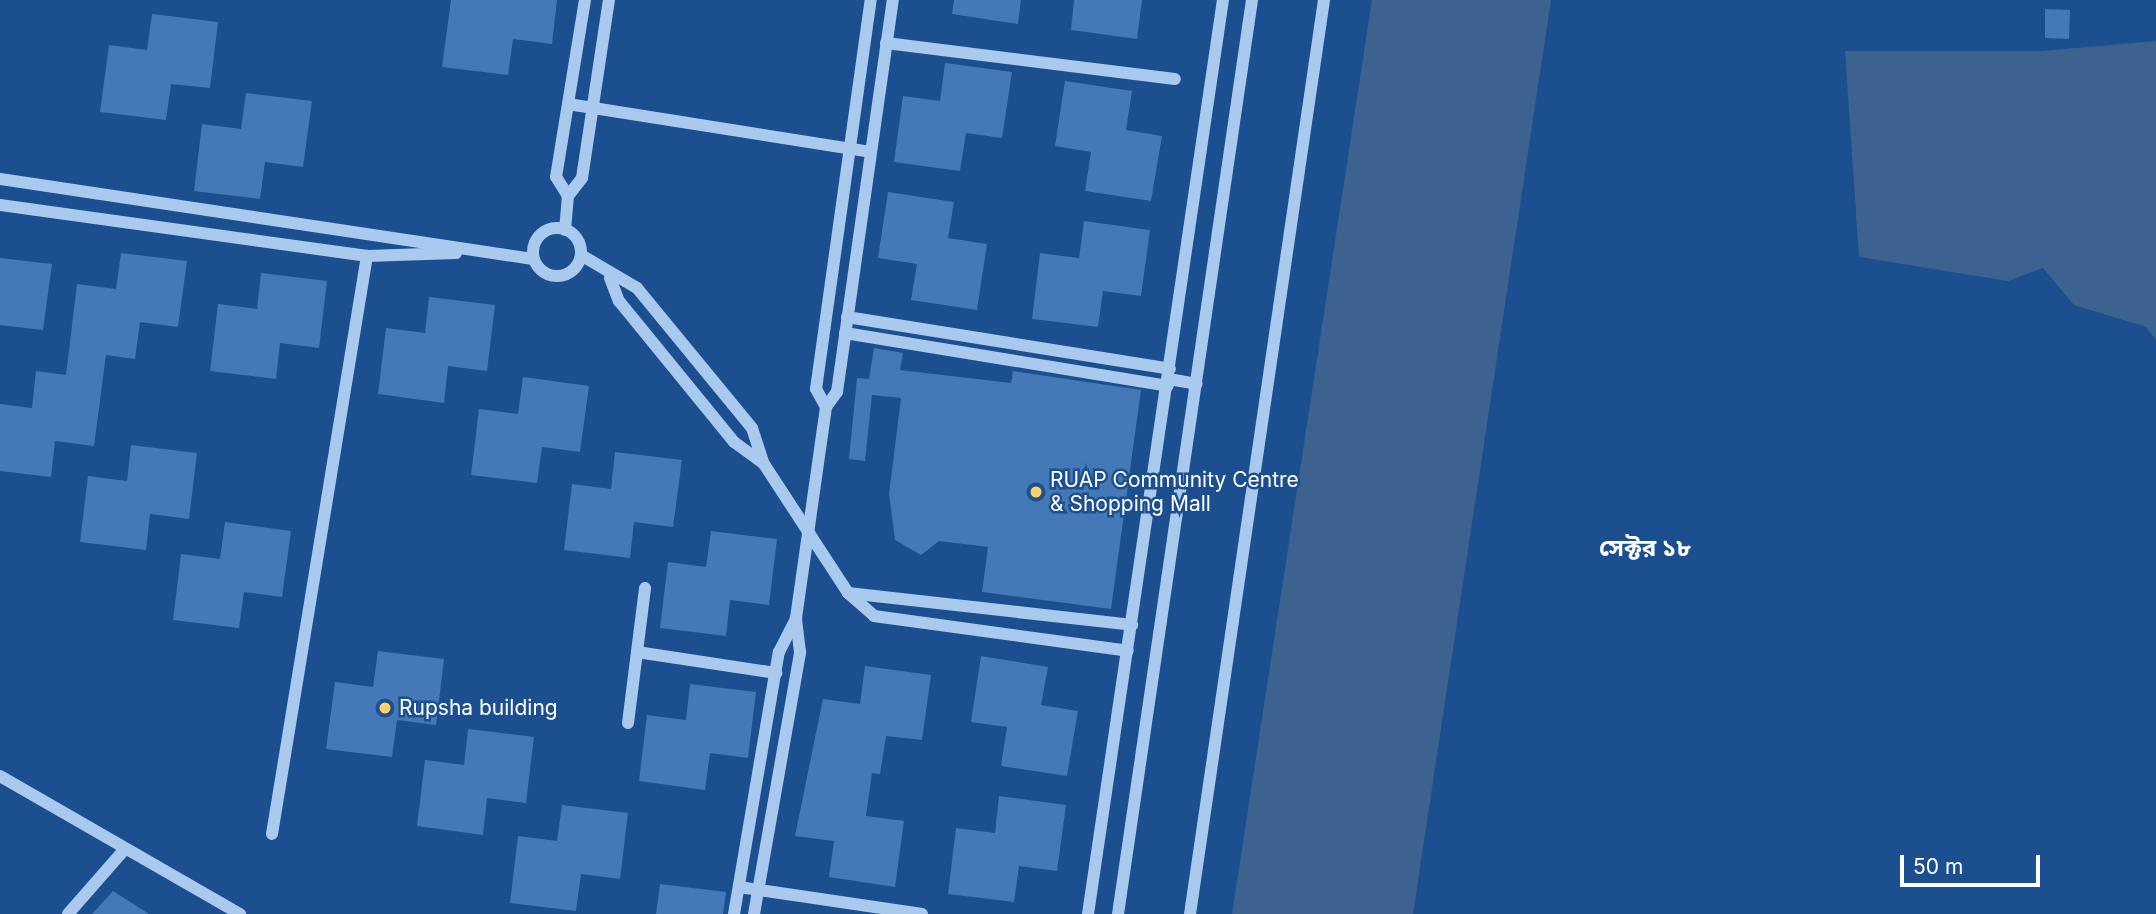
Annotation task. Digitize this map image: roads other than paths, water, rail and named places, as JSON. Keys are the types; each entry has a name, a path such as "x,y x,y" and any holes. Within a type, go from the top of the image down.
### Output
{"street":[{"path":"568,196 556,177 585,0"},
{"path":"565,230 568,196 582,178 609,0"},
{"path":"826,407 816,389 871,0"},
{"path":"734,914 776,673 796,618 826,407 837,392 893,0"},
{"path":"1088,914 1223,0"},
{"path":"1118,914 1252,0"},
{"path":"1190,914 1325,0"},
{"path":"886,43 1175,79"},
{"path":"568,104 870,152"},
{"path":"0,179 417,240 464,253"},
{"path":"0,205 366,256 464,253 533,258"},
{"path":"565,230 578,239 581,256 574,270 559,277 543,272 533,258 543,232 565,230"},
{"path":"272,834 366,256"},
{"path":"581,256 610,278 646,299 752,428 764,464 848,593 874,616 1128,651"},
{"path":"610,278 619,301 734,442 764,464"},
{"path":"847,317 1197,384"},
{"path":"845,333 1169,378"},
{"path":"628,723 645,588"},
{"path":"848,593 1132,625"},
{"path":"754,914 800,652 796,618"},
{"path":"637,652 776,673"},
{"path":"0,776 240,914"},
{"path":"68,914 125,849"},
{"path":"739,887 922,914"}],"water":[{"path":"1372,0 1551,0 1413,914 1232,914"},
{"path":"2156,41 2156,340 2146,327 2074,305 2043,268 2008,281 1859,257 1845,51 2042,51"}],"place":[{"name":"RUAP Community Centre & Shopping Mall","path":"1036,492"},
{"name":"Rupsha building","path":"385,708"}],"district":[{"name":"সেক্টর ১৮","path":"1645,548"}]}
